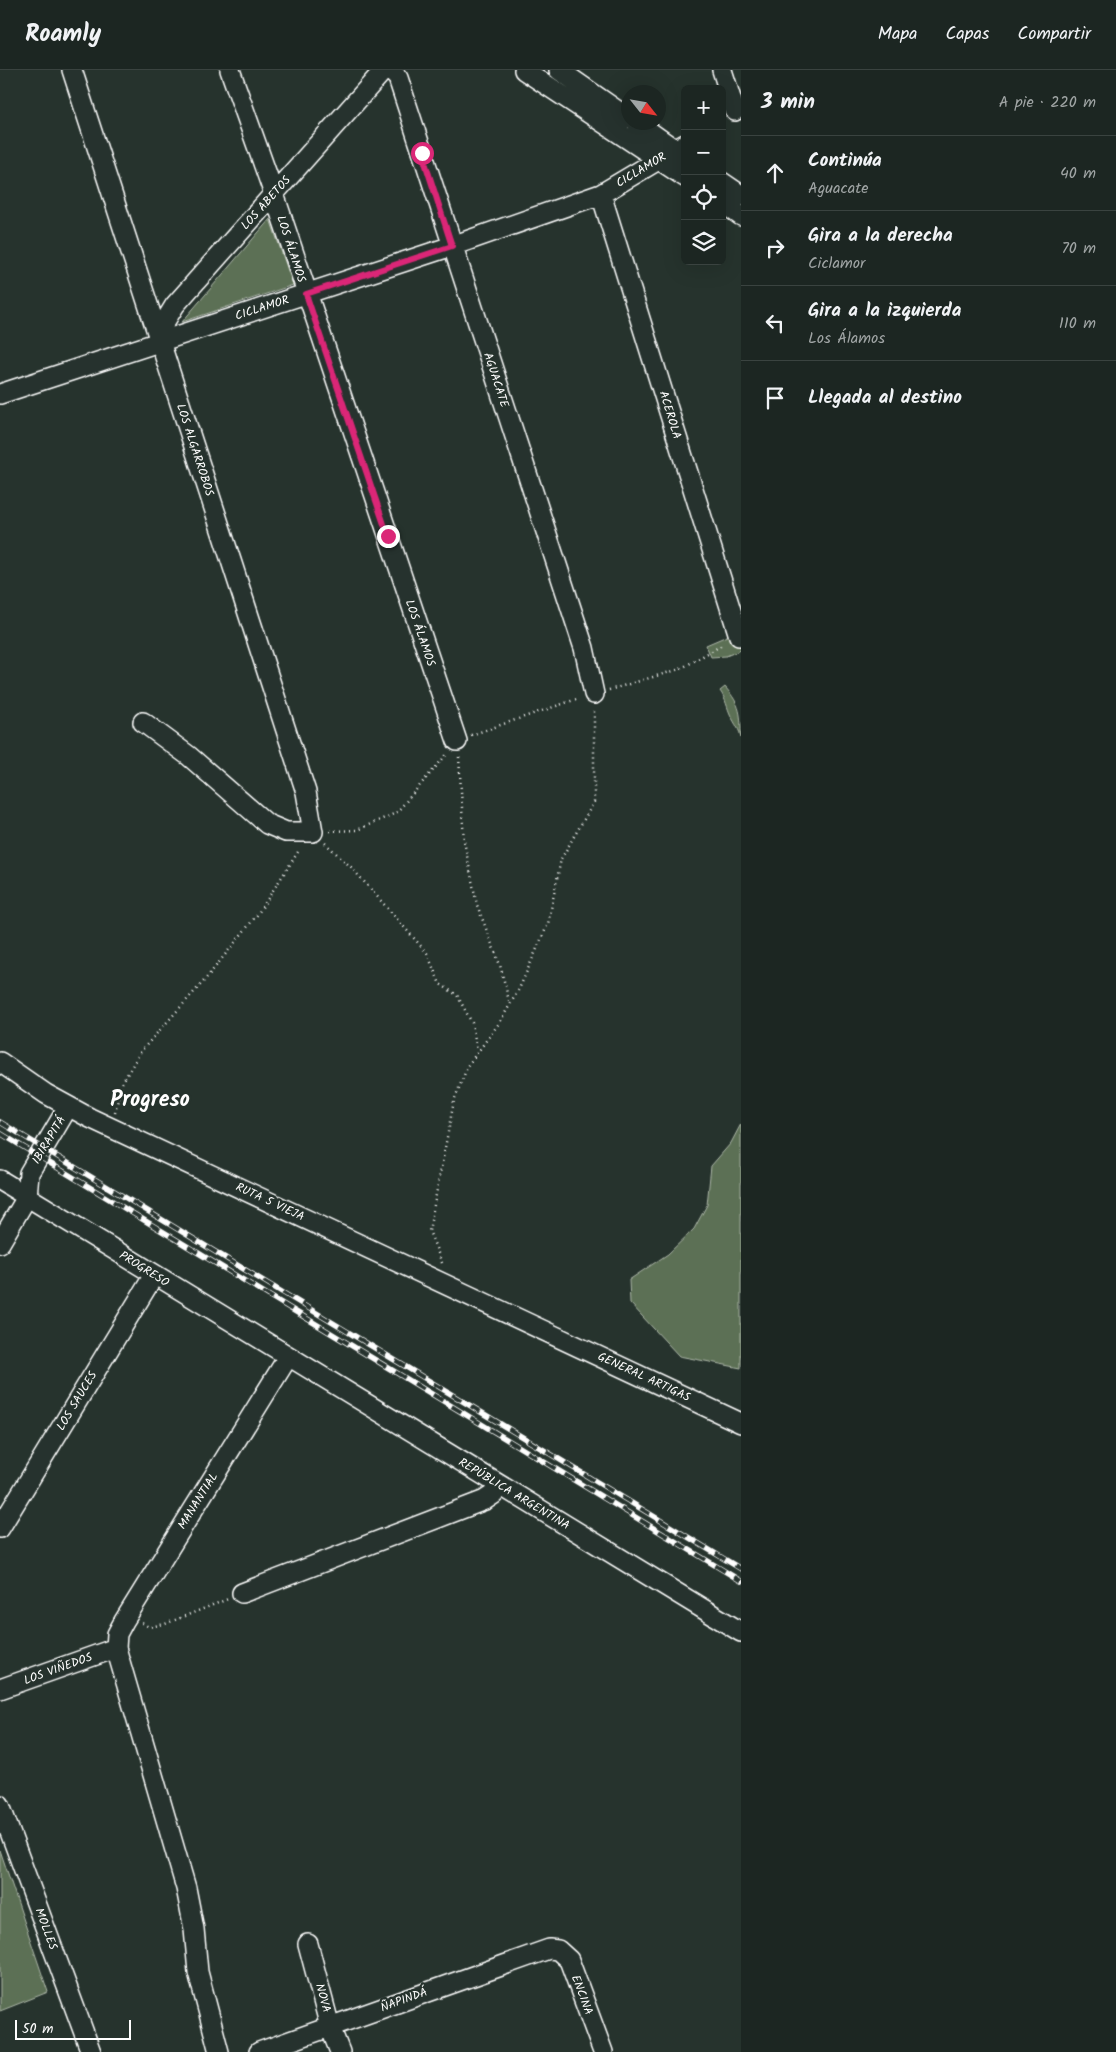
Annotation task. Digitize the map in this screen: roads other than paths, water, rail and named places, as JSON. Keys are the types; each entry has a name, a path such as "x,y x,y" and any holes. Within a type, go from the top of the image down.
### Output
{"street":[{"name":"LOS ALGARROBOS","path":"72,70 158,342 306,792 313,832 286,832 267,824 189,756 143,722"},
{"name":"LOS ÁLAMOS","path":"230,70 274,194 457,741"},
{"name":"LOS ABETOS","path":"158,342 164,323 175,305 384,70"},
{"name":"AGUACATE","path":"390,70 398,78 584,648 594,694"},
{"path":"524,70 682,175"},
{"path":"559,70 621,113"},
{"path":"722,70 733,113"},
{"path":"649,130 681,149"},
{"name":"CICLAMOR","path":"0,394 452,246 601,194 658,159 681,150"},
{"path":"726,185 741,195"},
{"name":"ACEROLA","path":"601,194 739,636"},
{"path":"726,205 741,216"},
{"name":"RUTA 5 VIEJA","path":"0,1062 24,1080 68,1107 546,1330"},
{"name":"IBIRAPITÁ","path":"0,1243 27,1197 29,1173 68,1107"},
{"name":"IBIRAPITÁ","path":"1,1184 29,1173"},
{"name":"PROGRESO","path":"1,1184 27,1197 288,1357"},
{"name":"LOS SAUCES","path":"0,1528 154,1275"},
{"name":"GENERAL ARTIGAS","path":"546,1330 741,1423"},
{"name":"REPÚBLICA ARGENTINA","path":"288,1357 741,1632"},
{"name":"MANANTIAL","path":"116,1648 117,1634 128,1614 288,1357"},
{"path":"242,1593 485,1500 494,1494 497,1484"},
{"path":"116,1648 186,1888 194,1929 198,1972 219,2052"},
{"name":"LOS VIÑEDOS","path":"0,1689 116,1648"},
{"name":"MOLLES","path":"0,1805 91,2052"},
{"name":"NOVA","path":"308,1944 330,2026 340,2052"},
{"name":"ÑAPINDÁ","path":"259,2052 549,1949"},
{"name":"ENCINA","path":"549,1949 558,1950 569,1960 603,2052"}],"railway":[{"path":"0,1122 741,1569"},
{"path":"0,1133 741,1581"}],"district":[{"name":"Progreso","path":"150,1100"}]}
